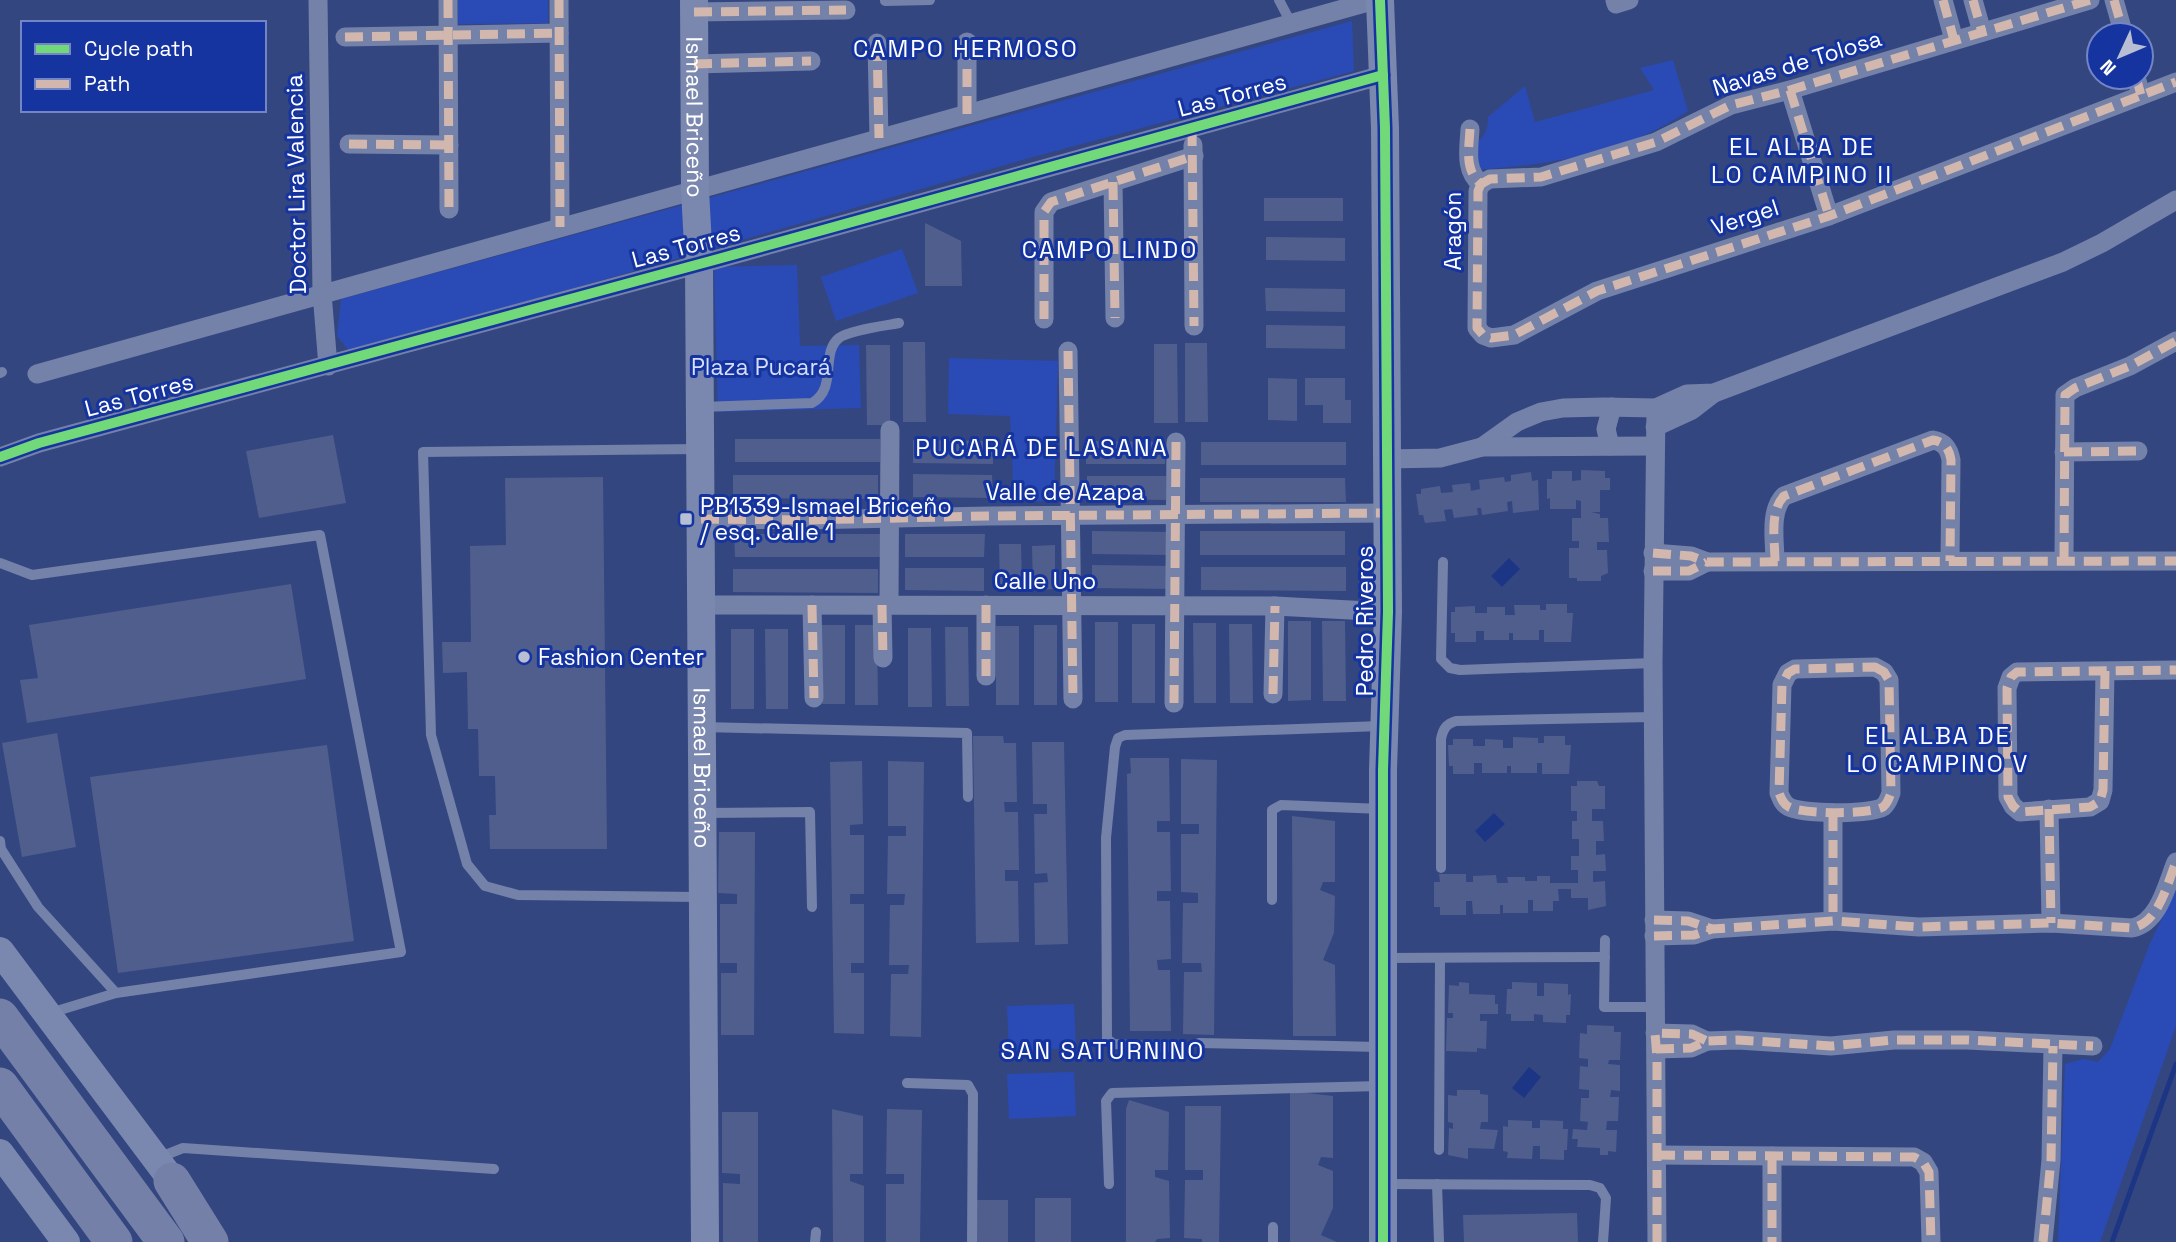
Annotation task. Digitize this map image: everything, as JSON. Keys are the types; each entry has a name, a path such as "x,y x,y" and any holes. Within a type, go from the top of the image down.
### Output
{"highway":[{"path":"0,1017 166,1242"},
{"path":"0,1086 114,1242"},
{"path":"164,1170 210,1242"}],"street":[{"name":"Doctor Lira Valencia","path":"318,0 322,293 328,366"},
{"path":"448,0 449,209"},
{"path":"559,0 560,227"},
{"name":"Las Torres","path":"37,374 1374,0"},
{"name":"Pedro Riveros","path":"1380,0 1388,612 1383,809 1383,1242"},
{"path":"1615,0 1616,4 1629,0"},
{"path":"1943,0 1954,40"},
{"path":"1973,0 1982,32"},
{"name":"Navas de Tolosa","path":"1481,184 1490,179 1541,177 1656,142 1731,105 1790,90 2090,0"},
{"path":"2114,0 2120,21"},
{"path":"694,6 846,10"},
{"name":"Ismael Briceño","path":"694,6 695,190 699,264 705,1242"},
{"path":"345,37 559,33"},
{"path":"967,41 967,114"},
{"path":"877,43 879,138"},
{"path":"694,64 811,61"},
{"name":"Las Torres","path":"0,457 39,443 1383,75"},
{"name":"Vergel","path":"2155,84 2176,82"},
{"path":"1790,90 1829,216"},
{"name":"Vergel","path":"1483,335 1491,338 1514,335 1597,290 1829,216 2126,91"},
{"path":"1192,128 1194,326"},
{"name":"Aragón","path":"1470,129 1470,174 1481,184 1478,191 1478,328 1483,335"},
{"path":"349,144 449,145"},
{"path":"1044,319 1044,212 1051,202 1194,156"},
{"path":"1113,182 1115,318"},
{"path":"1387,459 1440,458 1482,447 1610,446 1655,427 1687,394 1714,393 2063,262 2102,243 2176,200"},
{"path":"2064,560 2065,395 2130,366 2176,341"},
{"path":"1068,351 1073,699"},
{"path":"1482,447 1517,422 1541,412 1563,408 1612,407 1655,427"},
{"path":"1610,446 1606,429 1612,407"},
{"path":"1655,427 1653,717 1657,1242"},
{"path":"883,658 890,429"},
{"path":"1775,561 1776,513 1779,500 1784,496 1933,440 1943,443 1950,454 1950,561"},
{"path":"1174,703 1176,442"},
{"path":"2064,452 2138,451"},
{"name":"Valle de Azapa","path":"701,519 1175,517 1387,513"},
{"path":"1653,562 1689,571 1707,562 2176,561"},
{"name":"Calle Uno","path":"701,605 1275,606 1388,612"},
{"path":"812,605 814,698"},
{"path":"986,606 986,676"},
{"path":"1273,694 1275,606"},
{"path":"1875,667 1884,672 1889,680 1891,793 1887,803 1880,809 1833,813 1790,808 1779,793 1782,685 1788,673 1795,669 1875,667"},
{"path":"2105,671 2103,790 2100,801 2090,807 2020,812 2008,797 2007,688 2011,677 2017,672 2176,670"},
{"path":"2049,809 2051,923"},
{"path":"1833,813 1833,921"},
{"path":"1654,928 1688,921 1712,929 1833,921 1940,928 2051,923 2138,927 2155,912 2176,862"},
{"path":"0,951 219,1242"},
{"path":"1655,1041 1692,1034 1707,1041 1760,1040 1831,1046 1894,1040 1967,1040 2093,1046"},
{"path":"2043,1242 2051,1160 2053,1046"},
{"path":"0,1153 66,1242"},
{"path":"1657,1155 1919,1158 1927,1166 1930,1178 1931,1242"},
{"path":"1772,1156 1772,1242"}],"lane":[{"path":"885,1 930,0"},
{"path":"1279,0 1291,23"},
{"path":"700,407 812,402 825,391 833,347 841,336 899,323"},
{"path":"700,449 423,452 432,735 467,864 485,886 518,895 703,898"},
{"path":"0,563 32,575 320,535 401,951 116,993 46,1014"},
{"path":"1443,562 1441,660 1450,668 1460,670 1653,663"},
{"path":"1441,868 1441,739 1443,730 1450,723 1653,717"},
{"path":"1167,1047 1114,1044 1107,1039 1106,838 1118,738 1125,735 1385,726"},
{"path":"702,727 967,733 968,797"},
{"path":"1272,900 1272,810 1281,805 1383,809"},
{"path":"702,813 810,812 811,907"},
{"path":"0,841 1,849 38,906 116,993"},
{"path":"1605,940 1604,1007 1654,1007"},
{"path":"1384,958 1605,957"},
{"path":"1439,1150 1440,958"},
{"path":"1199,1043 1383,1048"},
{"path":"907,1083 968,1085 973,1094 972,1242"},
{"path":"1109,1184 1107,1101 1112,1093 1383,1086"},
{"path":"164,1170 183,1149 494,1169"},
{"path":"1382,1184 1590,1185 1600,1188 1606,1198 1603,1242"},
{"path":"1437,1184 1439,1242"},
{"path":"1272,1227 1273,1242"}],"green space":[{"path":"458,0 548,0 548,23 458,24"},
{"path":"1352,21 1354,71 1033,157 350,352 337,336 341,299"},
{"path":"1673,60 1688,111 1664,126 1639,138 1587,154 1477,170 1476,143 1485,132 1488,117 1525,86 1535,122 1654,90 1640,68"},
{"path":"902,249 918,293 836,321 821,277"},
{"name":"Plaza Pucará","path":"797,265 800,346 859,345 861,408 718,412 714,267"},
{"path":"949,358 1058,361 1054,501 1014,502 1010,416 948,414"},
{"path":"2176,888 2176,1026 2100,1242 2058,1242 2065,1064 2083,1059 2098,1062 2110,1049 2149,946"},
{"path":"1074,1004 1076,1048 1009,1051 1007,1006"},
{"path":"1074,1072 1076,1116 1009,1119 1007,1074"}],"shaded area":[{"path":"1509,558 1520,569 1502,587 1491,576"},
{"path":"1494,813 1505,824 1485,842 1475,831"},
{"path":"1529,1067 1541,1077 1524,1098 1512,1088"}],"building":[{"path":"1264,198 1343,198 1343,221 1264,221"},
{"path":"925,223 961,241 962,286 925,286"},
{"path":"1266,237 1345,238 1345,261 1266,260"},
{"path":"1265,288 1345,289 1345,312 1266,311"},
{"path":"1266,325 1345,326 1345,349 1266,348"},
{"path":"903,342 925,342 926,422 903,422"},
{"path":"1185,343 1207,343 1208,422 1185,422"},
{"path":"1154,344 1177,344 1178,423 1154,423"},
{"path":"866,345 890,345 890,425 867,425"},
{"path":"1268,378 1297,379 1297,421 1268,420"},
{"path":"1305,378 1345,378 1345,400 1351,400 1351,423 1323,423 1323,405 1305,405"},
{"path":"333,435 346,503 259,518 246,451"},
{"path":"735,439 880,439 880,462 735,462"},
{"path":"913,440 993,441 993,464 913,463"},
{"path":"1086,441 1165,442 1165,464 1086,464"},
{"path":"1201,442 1346,442 1346,465 1201,465"},
{"path":"1581,470 1605,471 1605,478 1610,478 1610,490 1600,490 1600,512 1591,512 1600,514 1600,518 1608,518 1609,542 1597,542 1597,550 1607,550 1608,573 1601,576 1601,581 1577,581 1577,578 1569,578 1569,548 1579,548 1579,541 1572,541 1572,518 1581,518 1581,501 1576,500 1576,509 1550,509 1550,498 1547,499 1547,479 1552,479 1552,471 1572,471 1572,481 1581,480"},
{"path":"1531,472 1532,481 1538,480 1539,510 1513,513 1512,501 1507,502 1508,511 1482,515 1481,508 1477,508 1478,515 1454,518 1452,509 1444,510 1446,521 1425,523 1423,515 1419,515 1416,494 1421,494 1421,489 1440,486 1441,493 1453,492 1452,485 1470,483 1471,491 1480,489 1479,480 1504,477 1505,482 1511,481 1511,475"},
{"path":"913,474 992,475 993,498 913,497"},
{"path":"733,475 878,475 878,499 733,498"},
{"path":"1087,476 1166,476 1166,500 1087,499"},
{"name":"Fashion Center","path":"603,477 607,849 490,849 489,815 496,815 495,776 479,776 478,729 468,729 467,672 443,673 442,642 471,642 470,546 506,545 505,478"},
{"path":"1200,478 1345,478 1346,502 1200,502"},
{"path":"1092,531 1172,532 1172,555 1092,554"},
{"path":"1200,531 1345,531 1345,555 1200,555"},
{"path":"734,534 880,534 880,557 735,557"},
{"path":"905,534 985,534 984,557 905,557"},
{"path":"999,544 1021,544 1022,588 1000,588"},
{"path":"1055,545 1055,589 1033,590 1032,546"},
{"path":"1092,565 1171,566 1172,589 1092,588"},
{"path":"1201,567 1346,567 1346,591 1201,590"},
{"path":"905,568 984,568 984,591 905,590"},
{"path":"733,569 878,569 878,593 733,592"},
{"path":"291,584 306,679 27,723 20,680 38,678 29,625"},
{"path":"1546,604 1567,604 1567,613 1573,613 1571,642 1544,642 1544,630 1539,630 1539,640 1513,640 1513,633 1509,633 1509,640 1484,640 1484,631 1476,631 1476,642 1455,642 1455,633 1451,633 1451,612 1455,612 1455,607 1475,606 1475,613 1487,613 1487,607 1505,607 1505,615 1515,615 1514,605 1540,605 1540,610 1546,610"},
{"path":"1288,621 1311,621 1311,700 1288,701"},
{"path":"1322,621 1345,621 1346,701 1323,701"},
{"path":"1095,622 1118,622 1118,702 1095,702"},
{"path":"1193,623 1216,623 1216,703 1194,703"},
{"path":"1132,624 1155,624 1155,703 1132,703"},
{"path":"1229,624 1252,624 1253,703 1230,703"},
{"path":"822,625 845,625 845,704 822,704"},
{"path":"855,625 877,625 878,705 855,705"},
{"path":"1034,625 1057,625 1057,705 1034,705"},
{"path":"996,626 1019,626 1019,705 996,705"},
{"path":"945,627 968,627 969,706 946,706"},
{"path":"908,628 931,628 932,707 908,707"},
{"path":"731,629 754,629 754,709 731,709"},
{"path":"765,629 788,629 788,709 766,709"},
{"path":"57,733 76,847 22,857 2,743"},
{"path":"973,736 1003,736 1004,743 1016,743 1017,802 1004,802 1005,812 1018,812 1019,870 1005,870 1005,881 1018,881 1019,942 976,943"},
{"path":"1544,736 1565,736 1565,745 1571,745 1569,774 1542,774 1542,763 1537,763 1537,773 1511,773 1511,766 1507,766 1507,773 1482,773 1482,763 1474,763 1474,774 1453,774 1453,766 1449,766 1448,745 1453,745 1453,739 1473,739 1473,746 1485,746 1485,739 1503,740 1503,748 1513,748 1513,737 1538,738 1538,743 1544,743"},
{"path":"1032,742 1064,742 1068,944 1035,945 1034,883 1048,882 1047,873 1035,874 1034,814 1047,814 1047,804 1033,804"},
{"path":"327,745 354,941 118,973 90,777"},
{"path":"1130,758 1169,758 1170,821 1157,821 1157,832 1170,832 1171,891 1157,891 1157,901 1170,901 1171,959 1157,960 1158,970 1170,970 1171,1031 1130,1031 1127,774 1131,773"},
{"path":"1181,759 1217,760 1214,1035 1183,1034 1184,972 1202,972 1201,963 1182,963 1183,903 1198,903 1198,893 1181,892 1181,834 1199,834 1199,824 1181,824"},
{"path":"862,761 863,824 850,825 850,835 864,835 864,894 850,894 850,904 864,904 864,963 851,963 851,973 864,973 864,1034 834,1033 830,762"},
{"path":"888,761 924,762 921,1037 890,1036 891,974 908,974 909,965 889,965 890,905 904,905 905,894 887,894 888,836 906,836 906,826 888,826"},
{"path":"1577,781 1597,781 1599,786 1605,786 1605,809 1592,809 1592,821 1603,821 1604,841 1596,841 1596,855 1605,854 1606,871 1593,871 1593,882 1605,881 1606,906 1588,910 1588,898 1571,898 1571,889 1558,889 1559,901 1553,901 1553,911 1533,911 1533,900 1528,900 1528,913 1503,913 1503,905 1500,905 1500,914 1473,914 1472,901 1466,901 1466,915 1440,915 1440,907 1434,907 1434,882 1440,882 1439,874 1466,874 1466,882 1473,882 1473,876 1496,875 1497,883 1508,883 1507,877 1525,877 1525,881 1537,881 1537,876 1550,876 1550,883 1578,883 1578,870 1571,870 1571,856 1579,856 1579,839 1572,839 1572,821 1577,821 1577,811 1571,811 1571,786 1577,786"},
{"path":"1292,816 1335,821 1335,882 1323,882 1320,890 1335,896 1334,933 1323,960 1335,965 1336,1036 1293,1036"},
{"path":"719,832 755,832 754,1035 721,1035 721,973 737,973 737,963 720,963 720,904 737,904 737,894 718,893"},
{"path":"1459,982 1469,983 1469,994 1495,995 1495,1004 1498,1004 1498,1014 1480,1014 1480,1021 1487,1021 1486,1049 1477,1048 1477,1052 1446,1051 1447,1018 1453,1018 1453,1013 1448,1013 1449,985 1459,986"},
{"path":"1512,982 1537,983 1537,996 1544,996 1544,983 1568,984 1568,995 1571,994 1570,1015 1566,1015 1566,1023 1543,1022 1543,1015 1534,1014 1534,1021 1511,1021 1511,1014 1506,1014 1507,989 1512,989"},
{"path":"1587,1025 1614,1026 1614,1032 1621,1032 1620,1060 1609,1060 1608,1064 1620,1065 1620,1091 1611,1090 1610,1097 1619,1097 1618,1121 1607,1121 1606,1130 1617,1130 1616,1152 1608,1151 1608,1155 1600,1155 1600,1148 1577,1147 1578,1139 1572,1139 1573,1129 1587,1130 1588,1122 1580,1121 1581,1098 1589,1098 1589,1090 1579,1089 1580,1066 1588,1067 1588,1059 1579,1058 1580,1033 1587,1034"},
{"path":"1457,1090 1480,1090 1480,1094 1488,1095 1488,1122 1481,1122 1480,1129 1498,1130 1494,1149 1468,1148 1468,1159 1448,1155 1449,1128 1453,1129 1453,1123 1448,1122 1448,1095 1457,1096"},
{"path":"1290,1091 1333,1096 1333,1158 1321,1157 1318,1165 1333,1171 1333,1208 1321,1235 1337,1242 1290,1242"},
{"path":"1129,1100 1169,1112 1168,1170 1155,1170 1155,1177 1169,1181 1170,1238 1157,1239 1155,1242 1126,1242 1126,1109"},
{"path":"1185,1106 1221,1106 1219,1242 1184,1238 1185,1180 1203,1180 1203,1170 1185,1170"},
{"path":"832,1109 863,1116 863,1174 850,1174 850,1181 864,1186 864,1242 833,1242"},
{"path":"887,1109 922,1110 920,1242 886,1242 886,1184 904,1184 904,1174 886,1174"},
{"path":"722,1112 758,1112 758,1242 723,1242 723,1183 740,1184 740,1174 722,1173"},
{"path":"1508,1120 1532,1121 1532,1128 1540,1128 1540,1120 1563,1121 1563,1129 1568,1129 1564,1160 1540,1159 1540,1146 1533,1146 1532,1159 1507,1158 1508,1152 1503,1151 1503,1126 1508,1127"},
{"path":"1035,1198 1071,1198 1071,1242 1035,1242"},
{"path":"975,1200 1008,1200 1008,1242 975,1242"},
{"path":"1577,1213 1578,1242 1464,1242 1463,1215"}],"waterway":[{"path":"2112,1242 2176,1064"}],"marked path":[{"path":"448,0 449,209"},
{"path":"559,0 560,227"},
{"path":"1943,0 1954,40"},
{"path":"1973,0 1982,32"},
{"path":"1481,184 1490,179 1541,177 1656,142 1731,105 1790,90 2090,0"},
{"path":"2114,0 2120,21"},
{"path":"694,12 846,10"},
{"path":"345,37 559,33"},
{"path":"967,42 967,114"},
{"path":"877,43 879,138"},
{"path":"694,64 811,61"},
{"path":"1481,184 1478,191 1477,328 1483,335 1491,338 1514,335 1597,291 1829,216 2176,82"},
{"path":"1790,90 1829,216"},
{"path":"2140,91 2141,95"},
{"path":"1192,128 1194,326"},
{"path":"1470,129 1470,166 1481,184"},
{"path":"349,144 449,145"},
{"path":"1044,319 1044,212 1051,202 1194,156"},
{"path":"1113,182 1115,318"},
{"path":"2064,560 2065,395 2075,388 2130,366 2176,341"},
{"path":"1068,351 1073,699"},
{"path":"1775,561 1776,510 1784,496 1933,440 1945,446 1951,460 1950,561"},
{"path":"1174,703 1176,442"},
{"path":"2064,452 2138,451"},
{"path":"701,519 1387,513"},
{"path":"1653,553 1691,556 1707,562 2176,561"},
{"path":"1653,571 1689,571 1707,562"},
{"path":"812,605 814,698"},
{"path":"882,605 883,658"},
{"path":"986,605 986,676"},
{"path":"1273,694 1275,606"},
{"path":"1875,667 1884,672 1889,680 1891,793 1887,802 1876,810 1851,812 1807,811 1787,806 1779,793 1782,685 1788,673 1795,669 1875,667"},
{"path":"2105,671 2103,790 2100,801 2090,807 2020,812 2008,797 2007,688 2011,677 2017,672 2176,670"},
{"path":"2049,809 2051,923"},
{"path":"1833,813 1833,921"},
{"path":"1654,936 1694,935 1712,929 1833,921 1919,927 2051,923 2132,928 2141,925 2155,911 2176,862"},
{"path":"1654,920 1688,921 1712,929"},
{"path":"1657,1242 1655,1033 1692,1034 1707,1041"},
{"path":"1656,1049 1691,1048 1707,1041 1738,1040 1831,1046 1894,1040 1967,1040 2093,1046"},
{"path":"2043,1242 2051,1160 2053,1046"},
{"path":"1657,1155 1914,1157 1923,1162 1929,1172 1931,1242"},
{"path":"1772,1156 1772,1242"}],"cycle path":[{"path":"1380,0 1385,128 1388,612 1383,770 1383,1242"},
{"path":"0,457 39,443 1383,75"}],"place":[{"name":"PB1339-Ismael Briceño / esq. Calle 1","path":"686,519"},
{"name":"Fashion Center","path":"524,657"}],"district":[{"name":"CAMPO HERMOSO","path":"966,49"},
{"name":"EL ALBA DE LO CAMPINO II","path":"1802,161"},
{"name":"CAMPO LINDO","path":"1110,250"},
{"name":"PUCARÁ DE LASANA","path":"1042,448"},
{"name":"EL ALBA DE LO CAMPINO V","path":"1938,750"},
{"name":"SAN SATURNINO","path":"1103,1051"}]}
